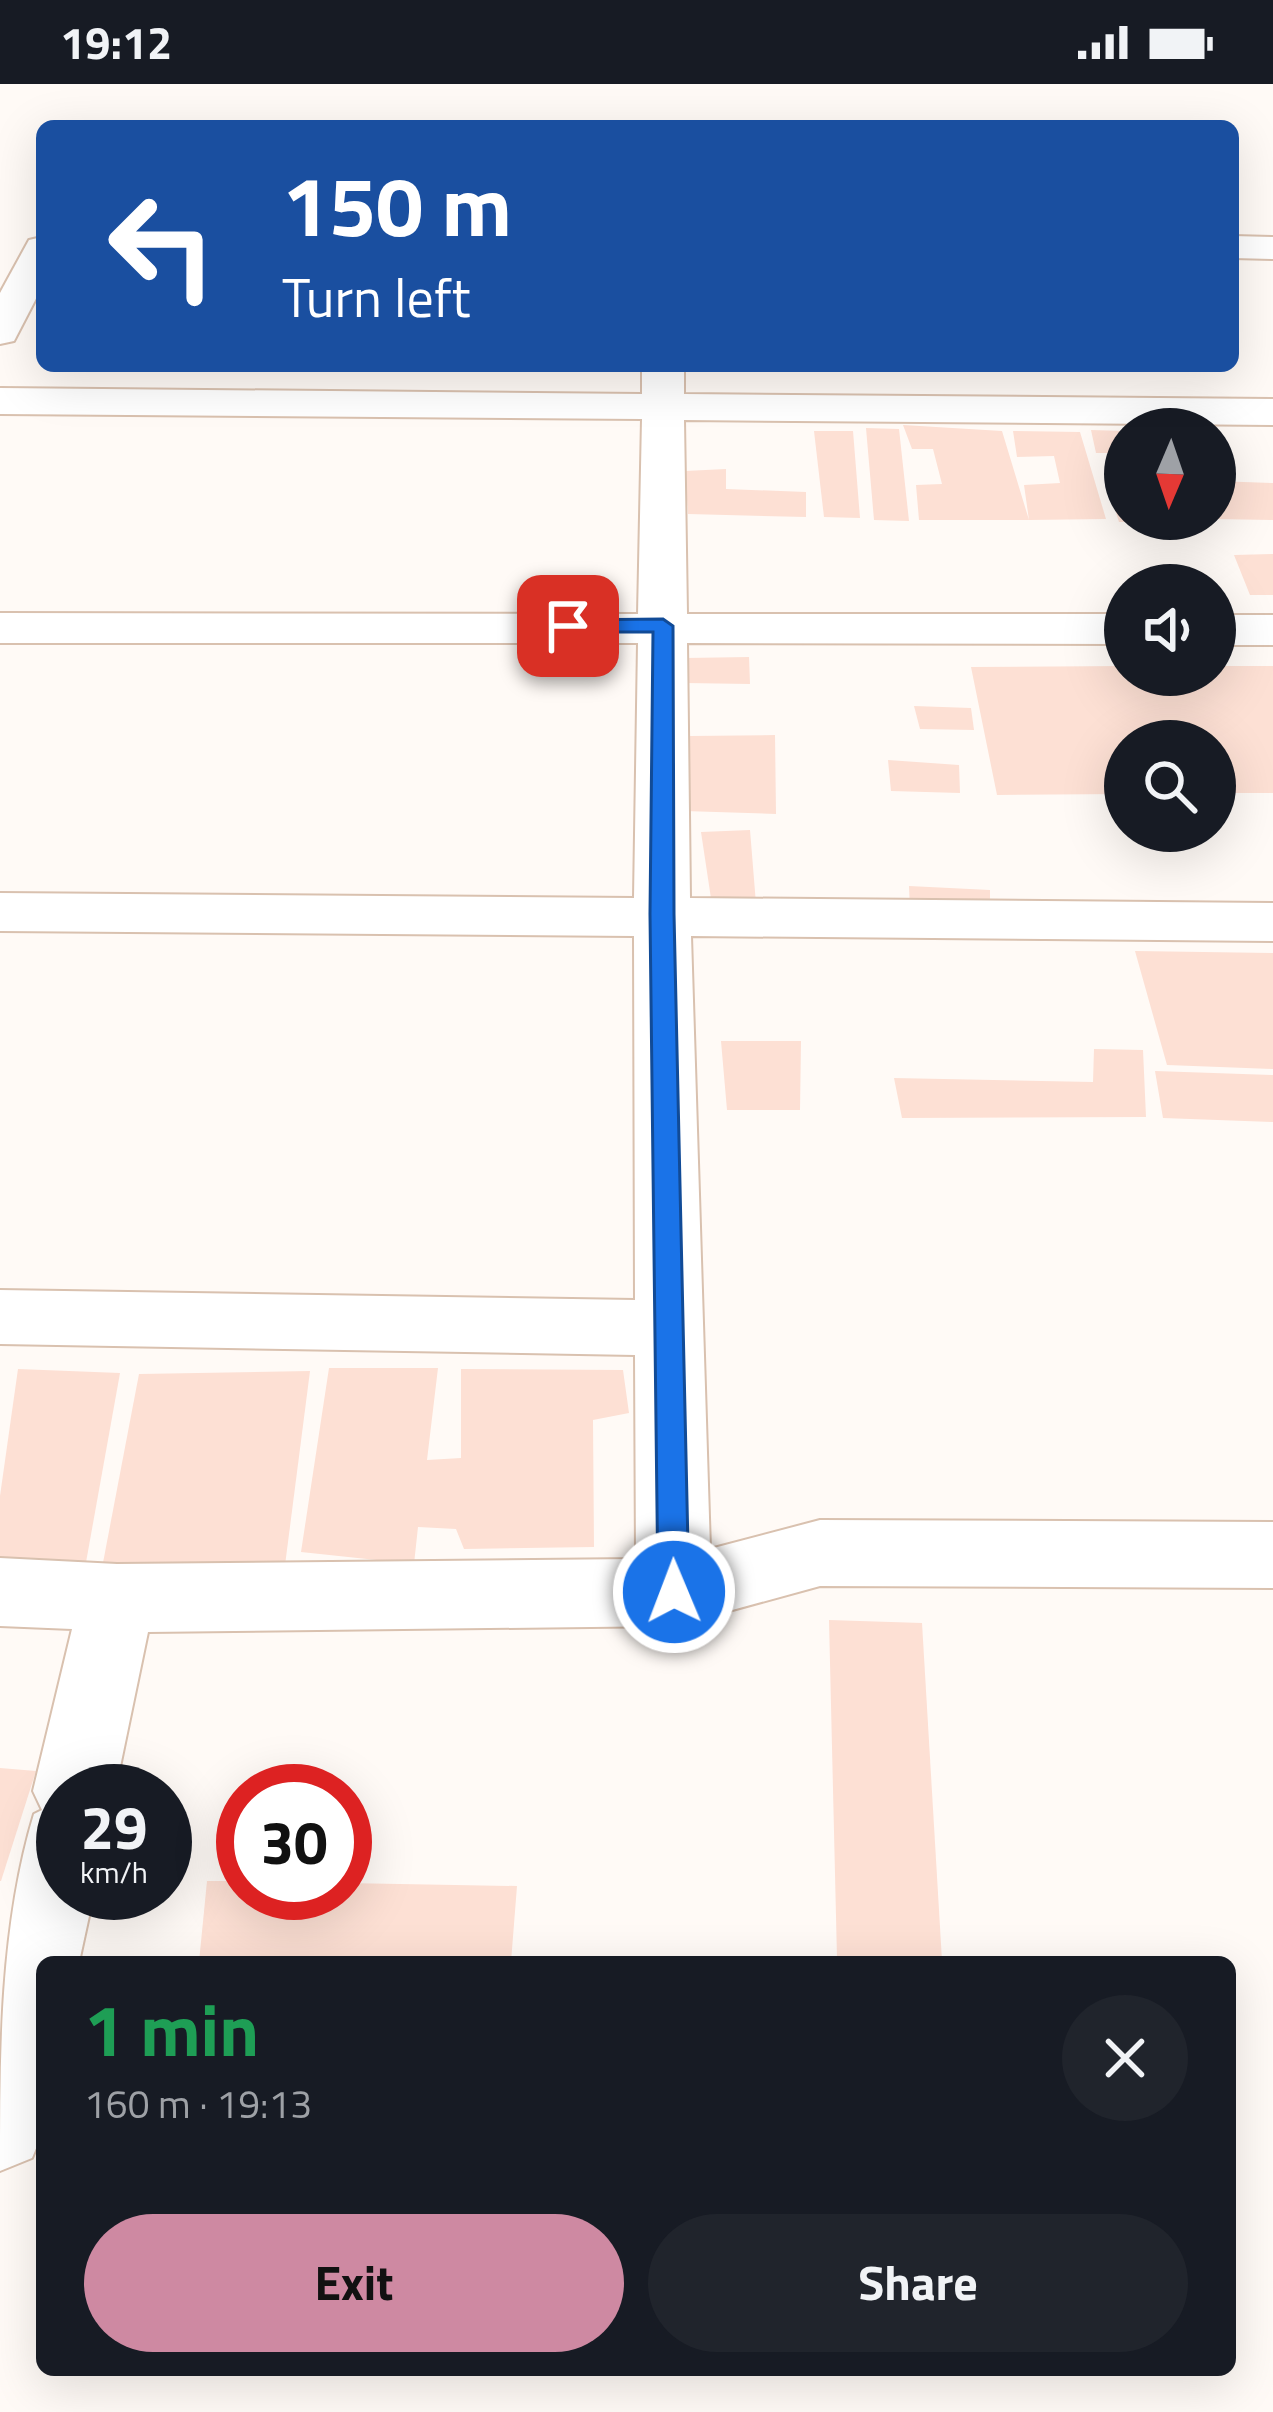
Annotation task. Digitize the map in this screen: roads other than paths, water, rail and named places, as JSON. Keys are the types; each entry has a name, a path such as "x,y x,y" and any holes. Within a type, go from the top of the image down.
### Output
{"street":[{"path":"1239,248 1273,248"},
{"path":"0,332 36,260"},
{"path":"663,388 662,914 674,1592"},
{"path":"0,401 663,388 1273,412"},
{"path":"0,628 1104,629"},
{"path":"1236,630 1273,631"},
{"path":"0,912 1273,922"},
{"path":"0,1317 670,1328"},
{"path":"0,1592 117,1598 674,1592 820,1552 1273,1555"},
{"path":"80,1764 117,1598"},
{"path":"38,1956 46,1920"},
{"path":"0,2126 36,1964"}]}
